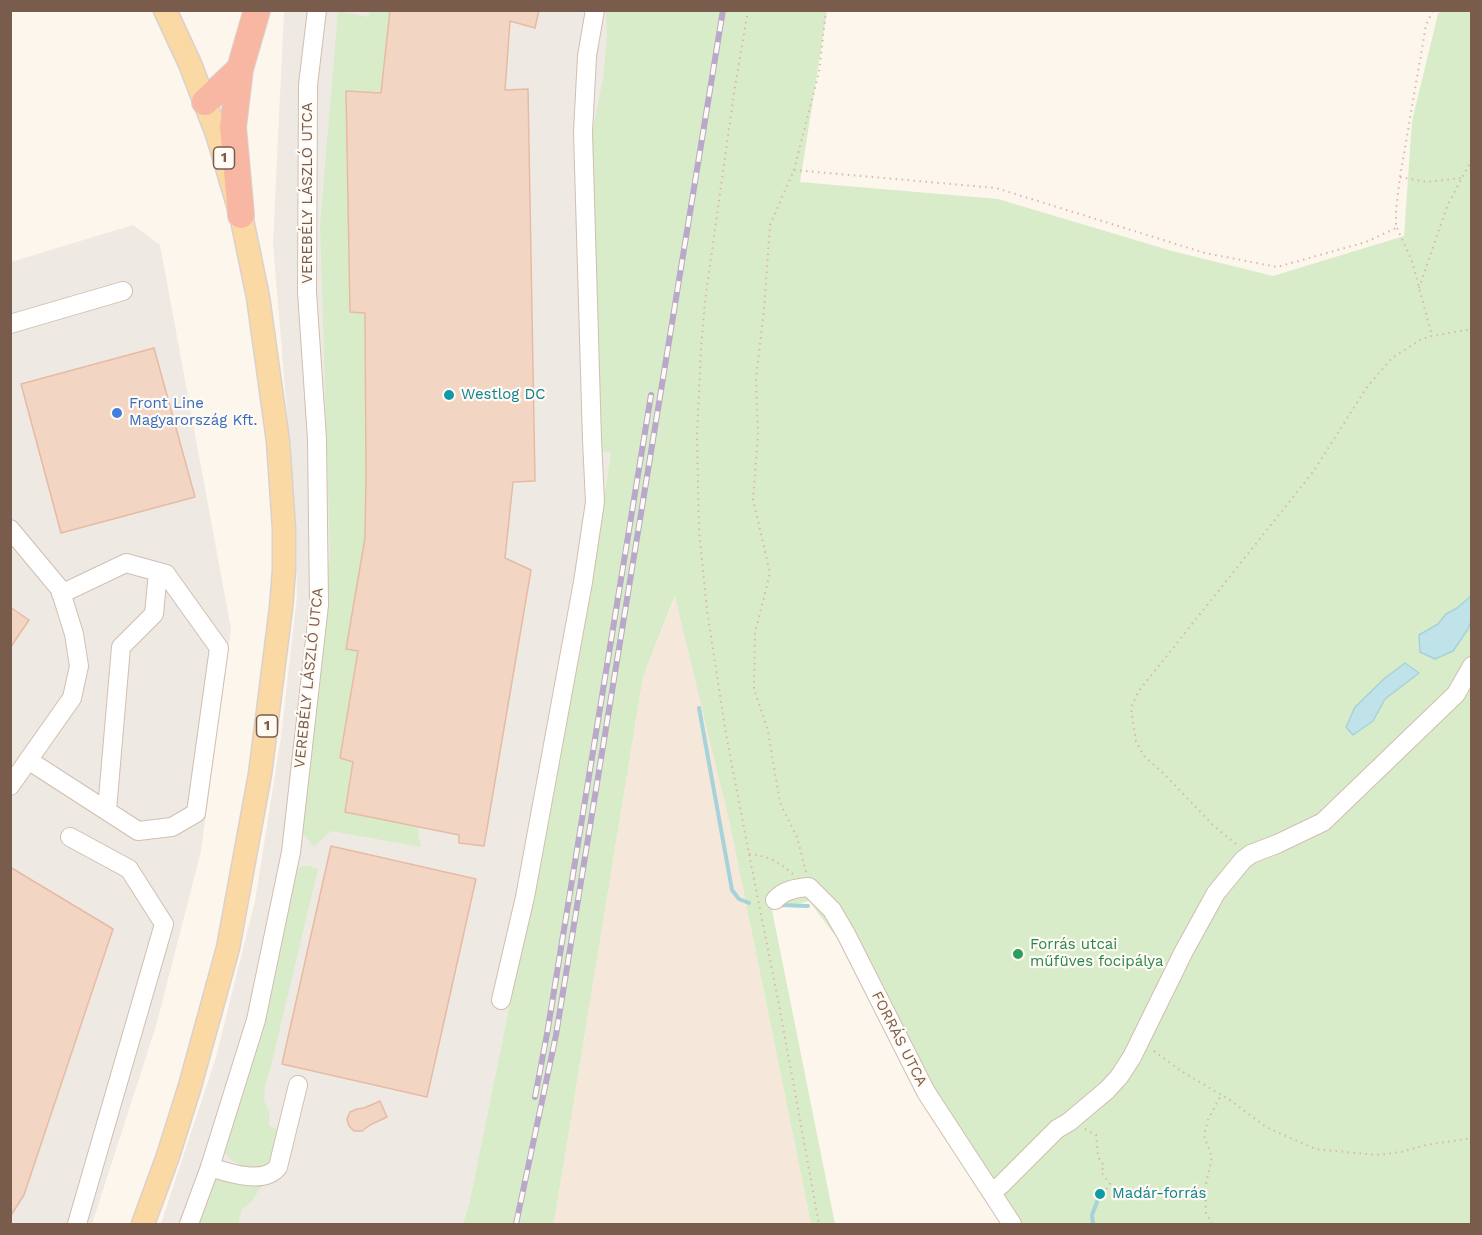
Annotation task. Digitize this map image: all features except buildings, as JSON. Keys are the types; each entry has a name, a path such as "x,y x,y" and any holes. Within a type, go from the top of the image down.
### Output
{"highway":[{"path":"241,216 233,127 240,69 257,10"},
{"path":"205,102 240,69"}],"main road":[{"name":"1","path":"143,1224 190,1086 228,948 260,774 281,608 284,530 278,441 258,297 241,216 217,134 165,10"}],"street":[{"name":"VEREBÉLY LÁSZLÓ UTCA","path":"189,1224 210,1167 255,1020 291,852 319,605 317,439 307,292 308,85 317,10"},
{"path":"501,1000 525,897 584,582 595,502 584,132 587,56 595,10"},
{"path":"10,324 123,291"},
{"path":"10,529 60,589 74,634 79,666 72,698 10,786"},
{"path":"28,760 138,831 172,827 196,813 219,648 166,574 126,563 61,594"},
{"path":"107,810 121,647 154,614 158,572"},
{"path":"992,1192 1057,1129 1107,1090 1119,1077 1132,1057 1184,951 1241,853 1251,854 1323,822 1456,694 1472,666"},
{"path":"70,837 129,869 164,924 76,1224"},
{"path":"775,900 780,895 794,889 809,887"},
{"name":"FORRÁS UTCA","path":"809,887 832,910 926,1092 1012,1224"},
{"path":"210,1167 242,1176 257,1176 275,1172 298,1085"}],"path":[{"path":"748,10 705,302 697,437 699,531 707,610 726,734 819,1224"},
{"path":"809,887 796,837 780,803 768,731 754,689 755,633 770,573 753,499 758,435 756,378 770,225 794,170 819,72 826,10"},
{"path":"1432,336 1412,261 1396,228 1396,210 1426,25 1433,10"},
{"path":"1419,288 1448,204 1472,159"},
{"path":"794,170 996,188 1205,253 1277,267 1366,242 1396,228"},
{"path":"1400,177 1427,182 1462,178"},
{"path":"1241,853 1144,756 1136,741 1131,708 1138,692 1313,472 1367,387 1392,358 1422,339 1472,329"},
{"path":"748,854 763,855 779,863 809,887"},
{"path":"1140,1040 1181,1071 1221,1095 1266,1127 1315,1149 1376,1155 1472,1138"},
{"path":"1212,1224 1206,1213 1205,1188 1212,1157 1204,1136 1208,1120 1221,1095"},
{"path":"1070,1121 1096,1135 1098,1157 1104,1166 1101,1172 1110,1184 1103,1194"}],"shaded area":[{"path":"284,11 650,11 632,131 611,453 579,649 522,944 463,1224 161,1224 216,1057 255,901 281,737 297,596 295,510 273,244"},
{"path":"133,225 160,245 231,629 201,851 156,1026 92,1224 11,1224 11,262"},
{"path":"676,595 730,825 811,1224 553,1224 643,677"}],"green space":[{"path":"338,11 368,17 370,11 392,11 386,92 346,92 350,312 365,313 366,476 365,538 346,648 358,651 353,762 345,811 417,826 421,847 331,831 314,847 303,833 296,815 311,739 330,555 320,225"},
{"path":"606,11 827,11 800,182 998,199 1172,251 1273,276 1404,236 1412,121 1438,14 1441,11 1471,11 1471,1224 1011,1224 846,950 809,901 772,910 835,1224 811,1224 730,825 675,596 643,677 553,1224 463,1224 522,944 579,649 611,453 595,450 590,143 603,79 607,38"},
{"path":"307,865 318,869 265,1085 264,1100 269,1111 269,1126 279,1130 271,1165 249,1167 235,1162 224,1153 220,1146 294,869"},
{"path":"217,1179 241,1186 263,1184 251,1202 242,1209 238,1224 186,1224 203,1185"}],"water":[{"path":"1471,596 1471,621 1453,651 1435,659 1420,652 1419,635 1438,624 1446,614"},
{"path":"1405,663 1419,673 1385,699 1373,721 1353,735 1346,727 1355,707 1385,678"}],"waterway":[{"path":"699,708 732,890 739,899 749,903"},
{"path":"779,905 808,906"},
{"path":"1093,1224 1092,1215 1100,1194"}],"railway":[{"path":"516,1224 556,1035 723,10"},
{"path":"535,1097 651,395"}],"place":[{"name":"Westlog DC","path":"449,395"},
{"name":"Front Line Magyarország Kft.","path":"117,413"},
{"name":"Forrás utcai műfüves focipálya","path":"1018,954"},
{"name":"Madár-forrás","path":"1100,1194"}]}
